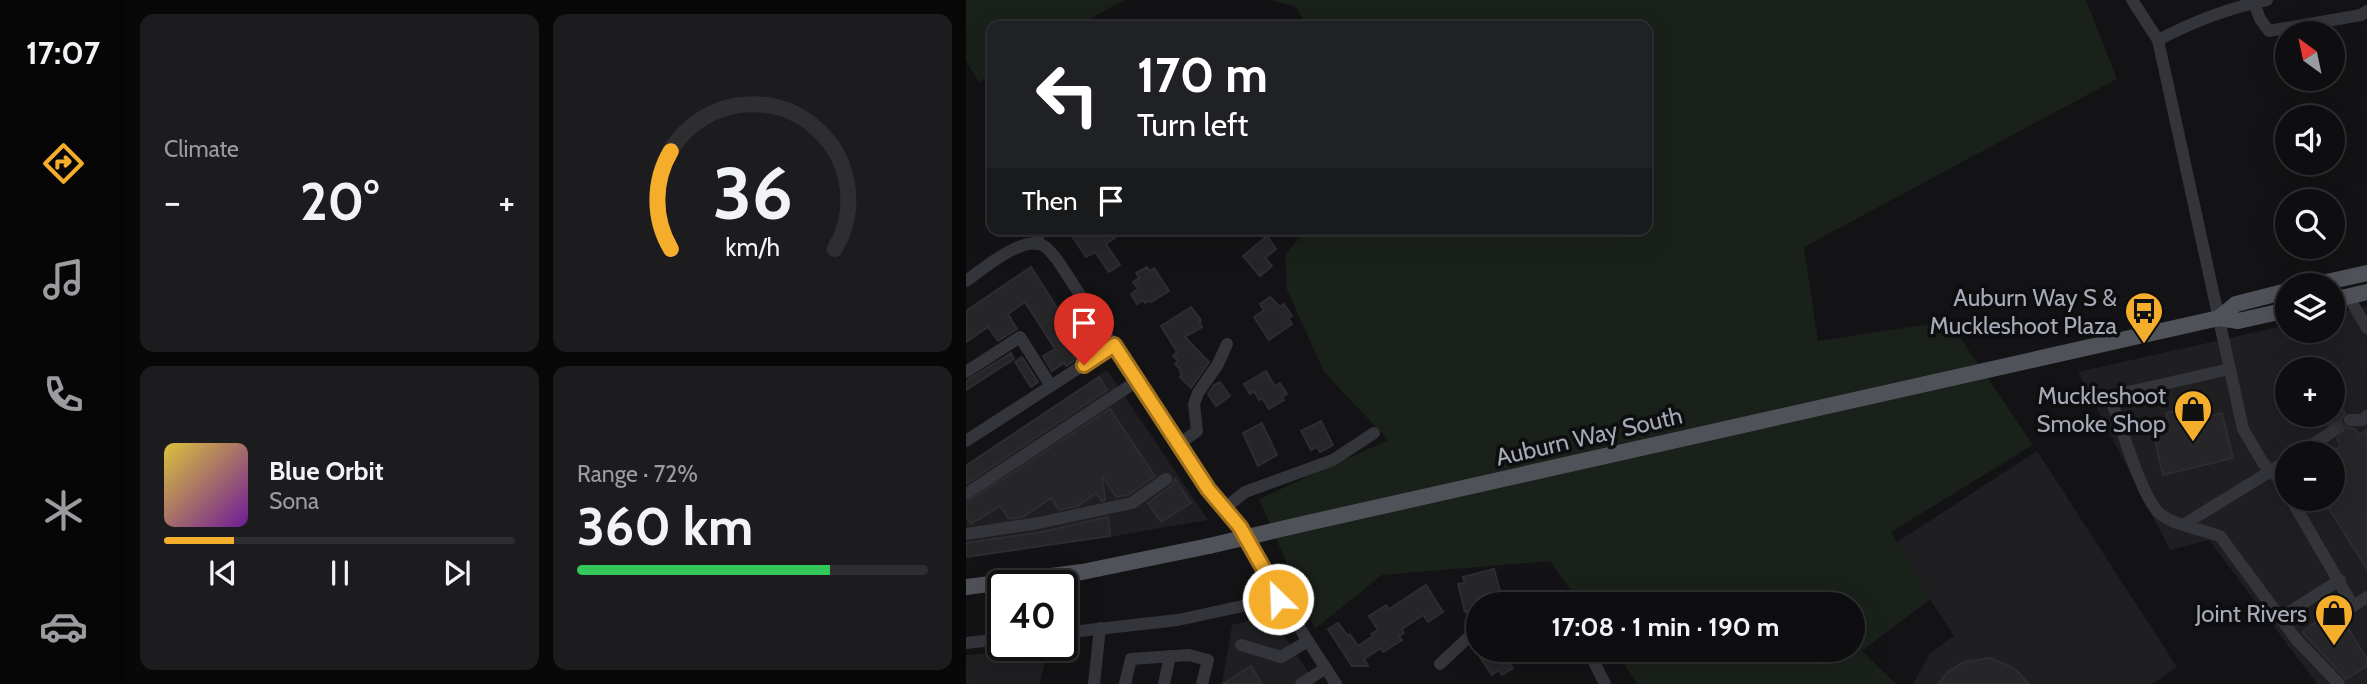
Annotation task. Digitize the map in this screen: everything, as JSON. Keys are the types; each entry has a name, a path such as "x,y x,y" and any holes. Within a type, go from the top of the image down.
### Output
{"main road":[{"path":"2345,278 2367,273"},
{"path":"2345,297 2367,292"},
{"name":"Auburn Way South","path":"2219,318 2236,304 2275,294"},
{"name":"Auburn Way South","path":"966,587 1082,572 2219,318 2238,321 2275,313"}],"street":[{"path":"2132,0 2158,40 2243,429 2263,463 2275,476"},
{"path":"2158,40 2199,19 2260,1 2260,19 2269,32 2361,15 2367,11"},
{"path":"1037,243 1038,235"},
{"path":"966,281 1009,252 1027,244 1037,243 1048,248 1208,489 1240,527 1280,598 1336,684"},
{"path":"2345,303 2367,328"},
{"path":"966,372 1020,337 1051,386"},
{"path":"1178,445 1197,431 1194,404 1227,344"},
{"path":"966,441 1114,345"},
{"path":"2230,369 2124,393 2115,400 2114,408 2150,501 2160,514 2172,522 2220,537 2296,639 2339,684"},
{"path":"966,494 1137,381"},
{"path":"2350,421 2362,420 2367,416"},
{"path":"2317,441 2332,432"},
{"path":"1225,508 1245,492 1333,460 1374,433"},
{"path":"2183,524 2275,468"},
{"path":"966,534 1132,503 1166,479"},
{"path":"2298,511 2353,606 2367,597"},
{"path":"2280,618 2340,580"},
{"path":"1078,630 1178,620 1280,598"},
{"path":"1094,684 1100,628"},
{"path":"966,643 987,641"},
{"path":"1241,645 1280,657 1308,641"},
{"path":"1440,664 1466,642"},
{"path":"1125,684 1131,659 1189,654 1208,660 1202,684"},
{"path":"1164,684 1170,656"},
{"path":"1594,662 1605,684"},
{"path":"1301,684 1326,668"}],"shaded area":[{"path":"966,0 1124,0 1087,21 987,21 987,78 979,82 966,61"},
{"path":"1271,0 2086,0 2117,79 1804,247 1818,341 1949,321 2033,445 1891,532 1931,599 1865,649 1865,592 1572,592 1550,561 1382,575 1315,629 1259,499 1388,440 1324,372 1287,290 1285,255 1302,235 1652,235 1652,21 1305,21 1296,7"},
{"path":"2367,306 2367,684 2317,684 2209,540 2170,550 2078,372 2275,328 2275,343 2345,343 2345,311"},
{"path":"1107,370 1208,520 966,557 966,464"},
{"path":"2037,451 2177,667 2152,684 1913,684 1930,653 1954,636 1894,544"},
{"path":"1272,617 1316,684 1222,684 1232,625"},
{"path":"987,653 987,661 1045,661 1040,684 966,684 966,655"},
{"path":"1865,654 1896,684 1638,684 1622,662 1865,662"}],"building":[{"path":"1113,235 1115,238 1106,244 1120,265 1109,272 1095,252 1086,257 1072,236"},
{"path":"1267,236 1276,249 1265,258 1272,266 1260,276 1243,256"},
{"path":"1031,267 1086,353 1066,366 1064,363 1052,371 1043,356 1055,349 1025,302 1008,314 1017,329 998,341 988,327 966,342 966,311"},
{"path":"1147,267 1150,271 1154,268 1169,291 1151,302 1150,300 1145,303 1143,300 1137,304 1131,294 1138,289 1133,282 1139,278 1136,273"},
{"path":"1270,297 1280,307 1284,304 1292,316 1288,318 1292,324 1269,340 1254,317 1264,310 1260,304"},
{"path":"1191,307 1201,320 1199,321 1202,327 1185,337 1209,362 1191,388 1180,377 1181,370 1175,364 1178,361 1173,356 1177,352 1161,326"},
{"path":"1011,353 1014,359 966,390 966,381"},
{"path":"1022,357 1038,382 1031,387 1015,362"},
{"path":"1266,371 1275,386 1280,383 1287,394 1282,397 1284,400 1269,409 1254,391 1250,394 1244,384"},
{"path":"1099,377 1107,390 966,484 966,466"},
{"path":"1220,382 1230,396 1216,406 1208,394 1214,385"},
{"path":"1110,409 1155,476 1128,495 1116,497 1102,475 1105,500 1102,501 1096,493 1078,506 1059,510 1051,498 1023,517 1009,519 1000,506 971,524 966,517 966,503"},
{"name":"Muckleshoot Smoke Shop","path":"2184,409 2186,421 2222,413 2233,458 2163,475 2152,427 2169,424 2166,413"},
{"path":"1321,421 1333,445 1320,452 1317,447 1311,450 1301,431"},
{"path":"1262,423 1277,455 1258,466 1243,433"},
{"path":"2340,428 2355,429 2359,435 2367,430 2367,569 2331,511 2345,511 2345,441 2337,439"},
{"path":"1175,479 1191,503 1161,522 1148,503 1171,486"},
{"path":"1108,517 1110,536 966,557 966,543 1041,532"},
{"path":"1494,569 1500,591 1466,592 1465,612 1458,584 1465,583 1463,577"},
{"path":"1426,585 1443,612 1428,622 1423,615 1402,629 1404,633 1399,636 1402,640 1383,652 1381,648 1364,659 1368,666 1352,666 1328,629 1338,623 1358,646 1378,630 1369,616 1386,605 1389,609"},
{"name":"Joint Rivers","path":"2337,608 2367,659 2367,666 2346,679 2302,632"},
{"path":"1990,658 2014,668 2029,684 1938,684 1949,671 1964,662"},
{"path":"1483,662 1511,662 1509,663 1513,668 1502,675 1499,670 1492,675"},
{"path":"1251,666 1262,684 1223,684"}],"tunnel":[{"path":"2332,432 2350,420"}],"place":[{"name":"Auburn Way S & Muckleshoot Plaza","path":"2144,345"},
{"name":"Muckleshoot Smoke Shop","path":"2193,443"},
{"name":"Joint Rivers","path":"2334,647"}],"route":[{"path":"1084,365 1114,345 1208,489 1240,527 1280,598 1278,599"}]}
